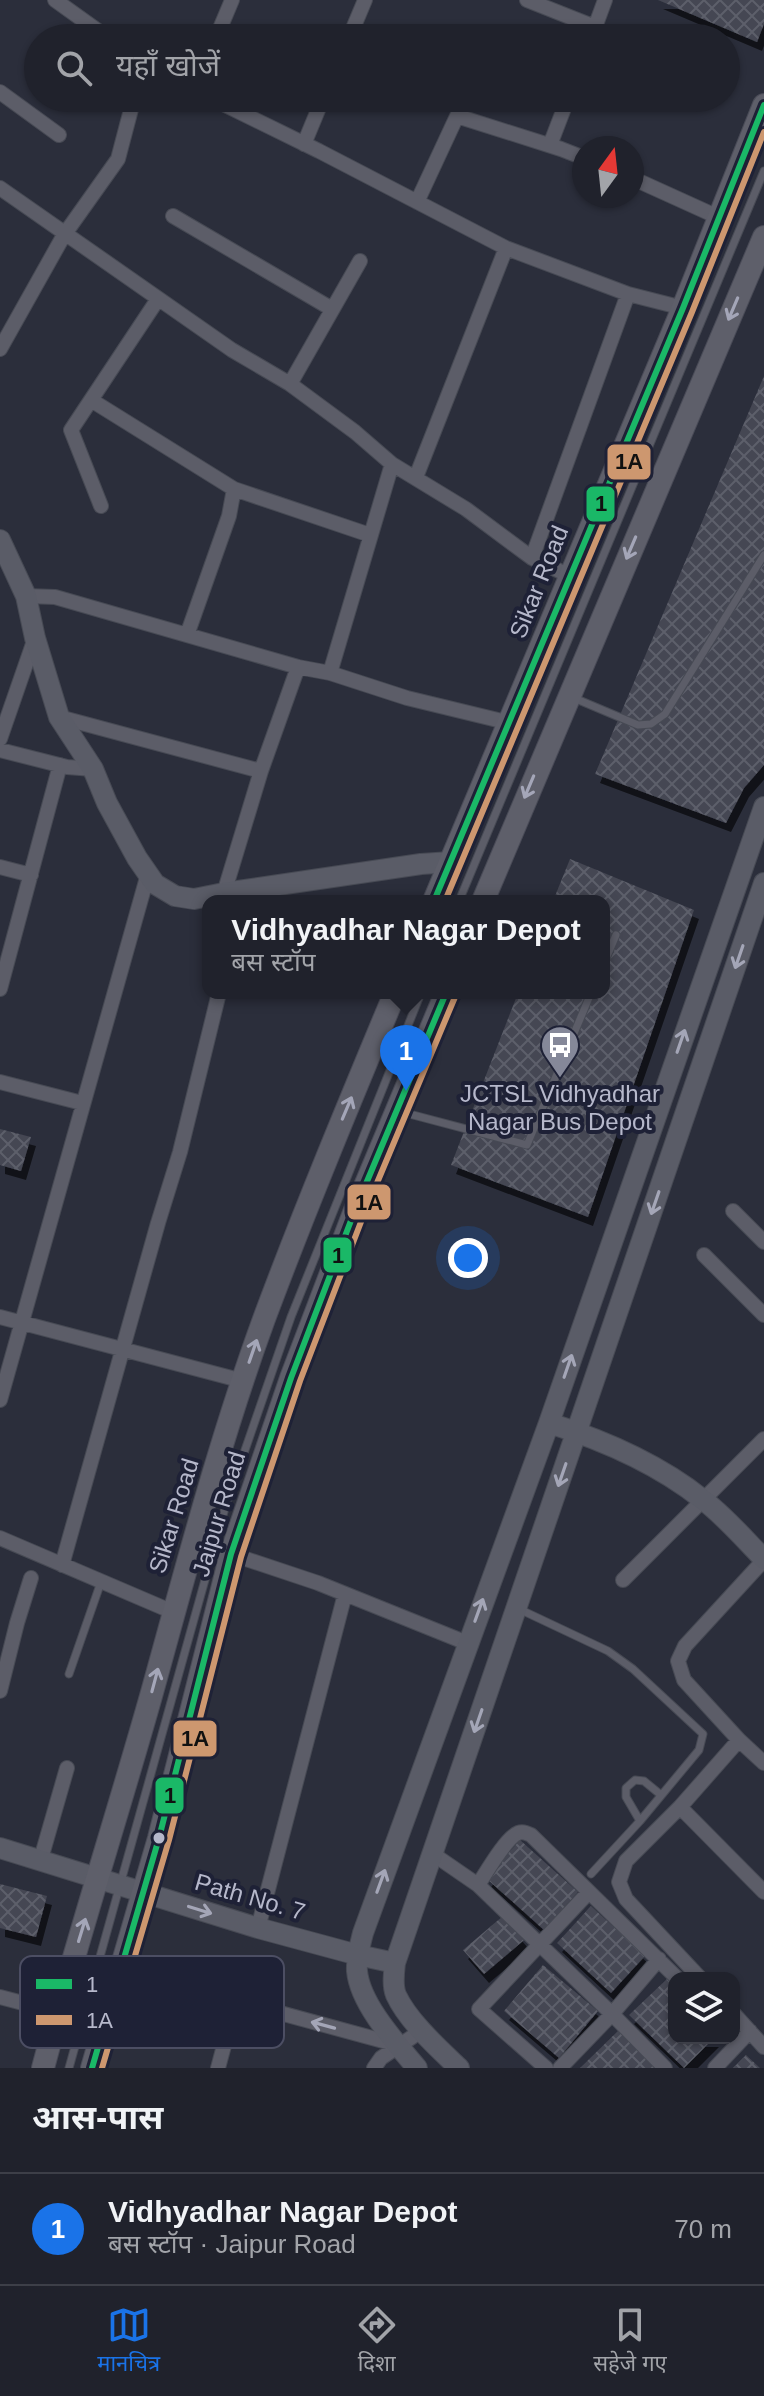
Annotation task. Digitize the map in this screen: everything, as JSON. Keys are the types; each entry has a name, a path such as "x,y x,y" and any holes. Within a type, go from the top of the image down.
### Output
{"main road":[{"name":"Sikar Road","path":"437,895 683,308 764,105"},
{"path":"485,895 764,237"},
{"name":"Sikar Road","path":"79,1956 108,1882 173,1612 243,1381 329,1151 392,999"},
{"name":"Jaipur Road","path":"123,1956 159,1838 231,1554 291,1378 355,1210 443,999"},
{"name":"Sikar Road","path":"43,2068 48,2048"},
{"name":"Jaipur Road","path":"92,2068 98,2048"}],"street":[{"path":"222,24 232,0"},
{"path":"355,24 365,0"},
{"path":"527,0 576,24"},
{"path":"596,24 605,0"},
{"path":"57,1 89,24"},
{"path":"0,92 24,109"},
{"path":"27,112 59,135"},
{"path":"1,344 64,235 118,159 130,112"},
{"path":"239,112 506,248 628,294 683,308"},
{"path":"304,144 317,112"},
{"path":"550,145 563,112"},
{"path":"417,202 457,116 572,153"},
{"path":"644,183 718,217"},
{"path":"0,188 232,350 290,384 392,464 466,509 532,558 570,576"},
{"path":"173,216 332,309"},
{"path":"416,477 506,248"},
{"path":"290,384 360,261"},
{"path":"532,558 628,294"},
{"path":"101,506 71,430 158,299"},
{"path":"91,400 234,489 370,535"},
{"path":"330,673 392,464"},
{"path":"187,635 229,516 234,489"},
{"path":"0,540 26,596 59,717 93,769 107,803 155,884 175,896 202,898"},
{"path":"26,596 55,597 298,667 330,673 407,698 510,723"},
{"path":"0,739 35,638"},
{"path":"298,667 261,771 234,895 421,864 451,862"},
{"path":"59,717 261,771"},
{"path":"0,750 60,765 93,769"},
{"path":"0,989 60,765"},
{"path":"417,2068 361,1990 357,1970 363,1933 549,1423 764,807"},
{"path":"0,867 31,875"},
{"path":"0,1400 148,874"},
{"path":"459,2068 421,2031 396,1994 393,1977 395,1963 764,883"},
{"path":"62,1565 180,1152 218,999"},
{"path":"0,1082 82,1103"},
{"path":"733,1211 764,1242"},
{"path":"704,1255 764,1315"},
{"path":"0,1317 243,1381"},
{"path":"549,1423 649,1462 703,1499 764,1559 685,1646 678,1661 684,1680 764,1763"},
{"path":"623,1580 764,1439"},
{"path":"0,1538 173,1612"},
{"path":"231,1554 345,1594 467,1643"},
{"path":"0,1691 31,1578"},
{"path":"258,1928 345,1594"},
{"path":"694,1972 626,1899 619,1882 626,1861 680,1807 739,1740"},
{"path":"40,1862 67,1768"},
{"path":"680,1807 764,1892"},
{"path":"478,1885 517,1833 531,1835 671,1972"},
{"name":"Path No. 7","path":"0,1848 258,1928 395,1963"},
{"path":"433,1854 478,1885 665,2068"},
{"path":"546,2068 479,2009 589,1892"},
{"path":"560,2068 659,1959"},
{"path":"0,1997 20,2002"},
{"path":"284,2014 398,2045"},
{"path":"374,2068 381,2058 421,2031"},
{"path":"715,2068 741,2037 764,2047"},
{"path":"218,2068 223,2048"}],"lane":[{"path":"462,895 764,171"},
{"path":"568,696 638,725 651,724 665,714 764,555"},
{"path":"610,949 616,935"},
{"path":"92,1956 108,1882 230,1493 291,1317 419,999"},
{"path":"396,1111 527,1145 588,999"},
{"path":"69,1674 101,1582"},
{"path":"517,1608 608,1651 633,1669 703,1734 699,1750 591,1874"},
{"path":"640,1821 626,1797 626,1788 635,1780 644,1781 661,1795"},
{"path":"69,2068 73,2048"}],"building":[{"path":"658,0 764,0 764,24 757,42 740,35 740,24 715,24"},
{"path":"764,376 764,765 744,788 726,823 595,774"},
{"name":"JCTSL Vidhyadhar Nagar Bus Depot","path":"570,859 694,910 588,1217 451,1165 516,999 610,999 610,895 555,895"},
{"path":"0,1129 31,1137 21,1171 0,1165"},
{"path":"520,1840 578,1892 544,1930 486,1878"},
{"path":"0,1884 47,1896 36,1937 0,1928"},
{"path":"591,1906 645,1956 611,1993 557,1943"},
{"path":"503,1916 524,1940 484,1974 463,1950"},
{"path":"543,1965 598,2011 559,2058 504,2011"},
{"path":"668,1978 668,2044 708,2044 684,2068 629,2015"},
{"path":"621,2028 660,2068 580,2068"},
{"path":"746,2055 760,2068 733,2068"}],"transit line":[{"name":"1","path":"437,895 683,308 764,105"},
{"name":"1A","path":"448,895 692,312 764,132"},
{"name":"1","path":"125,1956 159,1838 231,1554 291,1378 355,1210 443,999"},
{"name":"1A","path":"135,1956 169,1840 241,1557 300,1381 364,1214 454,999"},
{"name":"1","path":"92,2068 98,2048"},
{"name":"1A","path":"102,2068 108,2048"}],"place":[{"name":"JCTSL Vidhyadhar Nagar Bus Depot","path":"560,1079"},
{"name":"Vidhyadhar Nagar Depot","path":"406,1091"}]}
